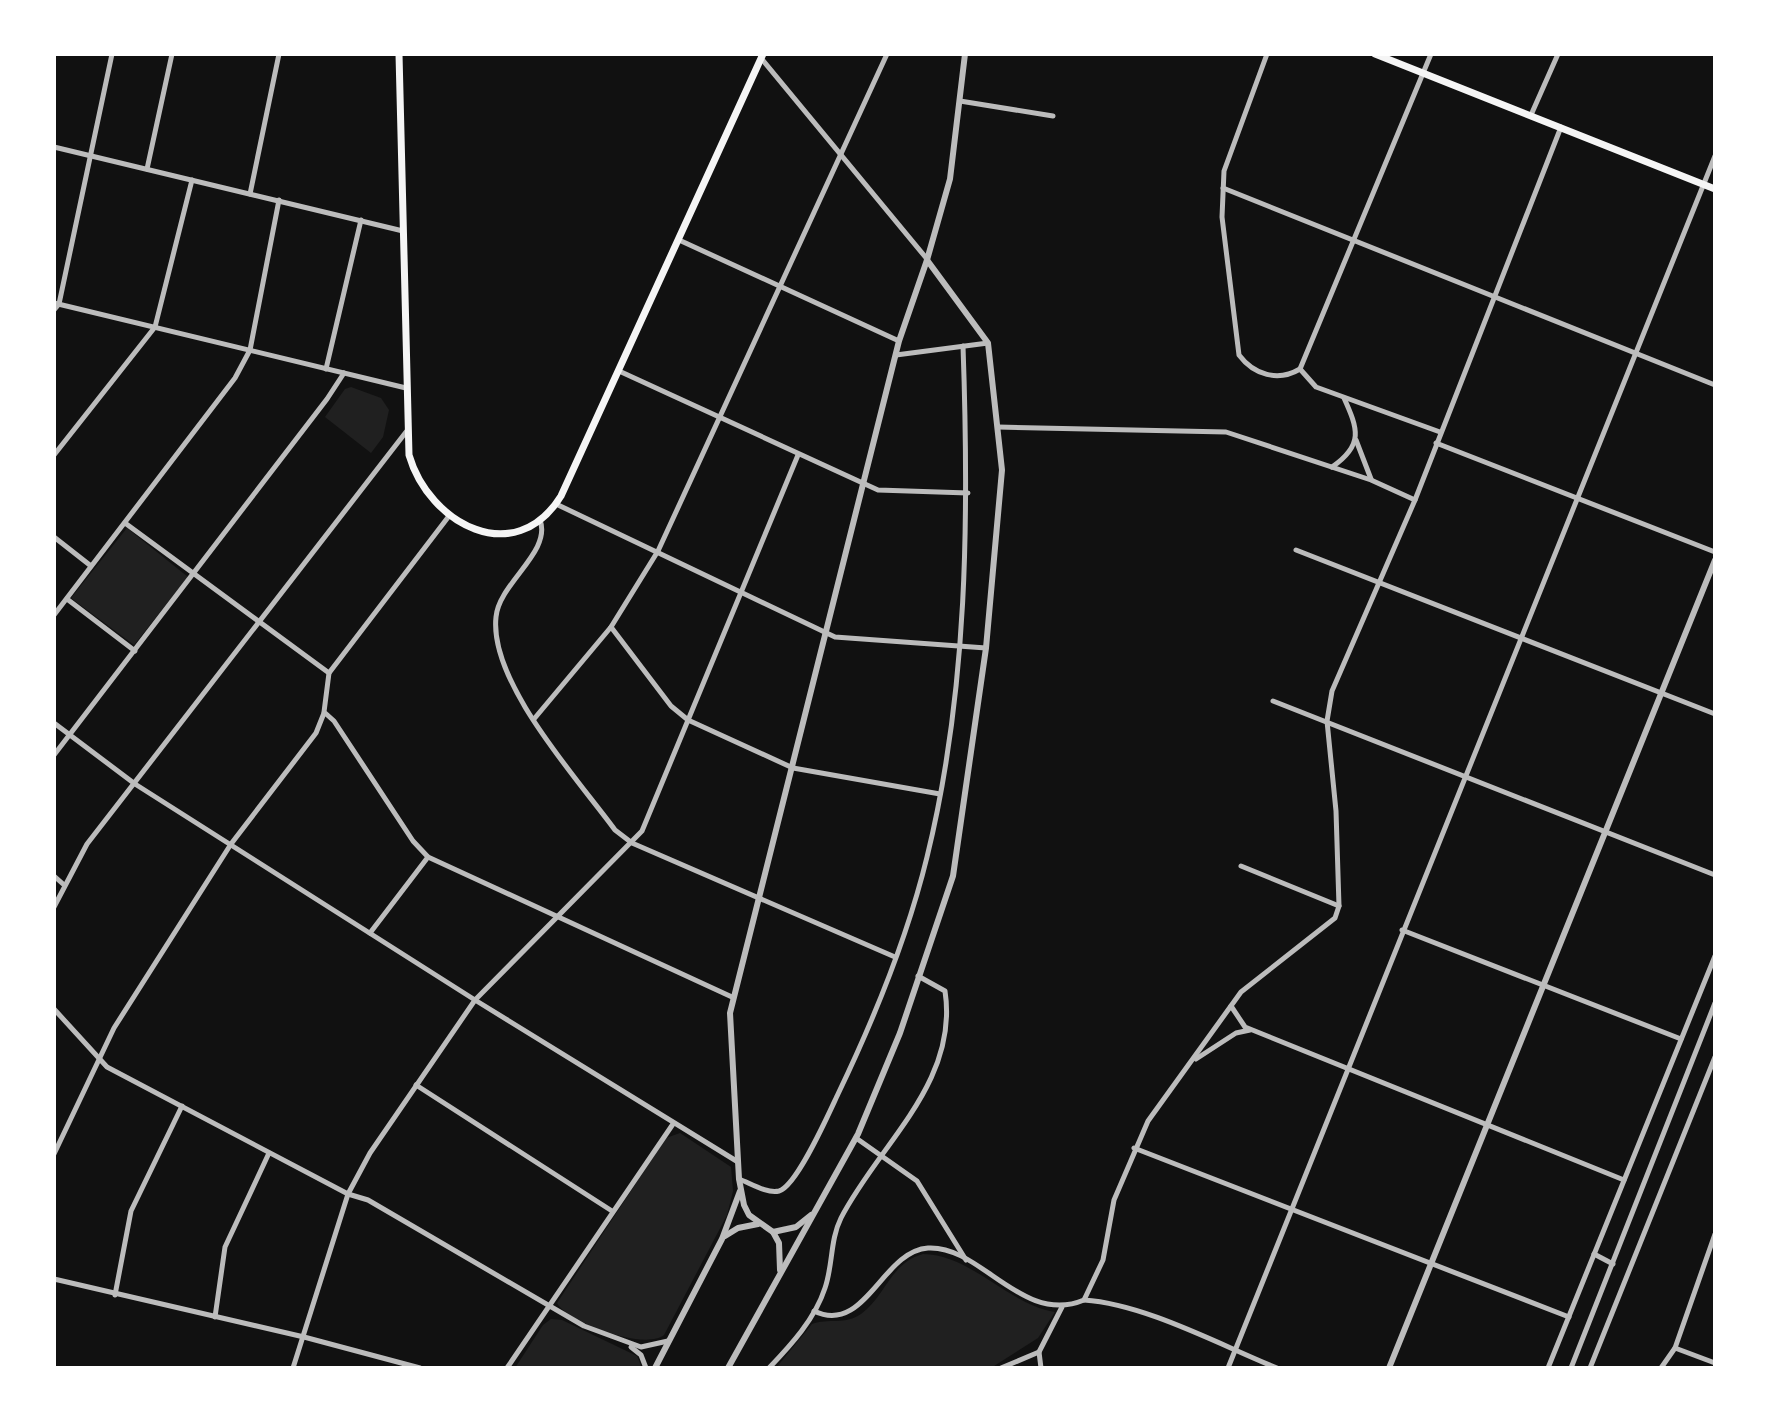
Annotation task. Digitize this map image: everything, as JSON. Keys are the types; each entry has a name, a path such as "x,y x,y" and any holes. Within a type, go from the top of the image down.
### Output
{"main road":[{"path":"399,54 406,432 409,455 420,483 449,516 470,527 498,532 520,530 540,520 556,504 762,56"},
{"path":"1375,54 1715,189"}],"street":[{"path":"54,310 112,54"},
{"path":"147,169 172,54"},
{"path":"250,194 279,54"},
{"path":"534,719 611,627 658,551 887,54"},
{"path":"780,1270 782,1254 773,1232 758,1224 744,1205 739,1179 732,997 793,768 899,341 950,179 965,54"},
{"path":"1267,54 1227,157 1222,217 1239,355 1254,370 1282,377 1300,369 1431,54"},
{"path":"1531,115 1558,54"},
{"path":"728,1368 856,1138 881,1084 957,854 986,648 1001,501 998,427 988,343 927,260 762,56"},
{"path":"960,101 1053,116"},
{"path":"1084,1300 1103,1260 1114,1200 1148,1121 1249,984 1326,928 1339,906 1336,811 1327,721 1332,691 1415,500 1561,127"},
{"path":"54,147 404,232"},
{"path":"1228,1368 1294,1211 1402,930 1715,156"},
{"path":"54,455 155,327 192,180"},
{"path":"1223,188 1715,385"},
{"path":"54,615 235,378 250,350 279,200"},
{"path":"326,369 361,220"},
{"path":"679,240 899,341"},
{"path":"56,303 406,388"},
{"path":"896,355 988,343"},
{"path":"739,1179 771,1192 787,1187 823,1124 862,1043 924,870 940,794 960,646 968,493 963,346"},
{"path":"1300,369 1310,383 1440,432"},
{"path":"619,371 886,493 968,493"},
{"path":"54,755 195,574 344,373"},
{"path":"1343,397 1355,422 1355,438 1371,480"},
{"path":"998,427 1226,432 1371,480 1415,500"},
{"path":"54,907 63,884 87,844 406,432"},
{"path":"1332,467 1348,455 1355,438"},
{"path":"1436,443 1715,552"},
{"path":"293,1368 348,1194 370,1153 475,1000 642,831 798,455"},
{"path":"556,504 827,634 841,638 986,648"},
{"path":"54,1154 98,1059 231,844 316,733 324,712 329,673 449,516"},
{"path":"540,520 541,540 500,599 495,623 506,673 534,719 615,830 632,843 895,957"},
{"path":"125,523 329,673"},
{"path":"54,537 91,566"},
{"path":"1296,550 1715,714"},
{"path":"1389,1368 1715,560"},
{"path":"67,599 135,651"},
{"path":"611,627 671,706 688,720 793,768 940,794"},
{"path":"1273,701 1715,875"},
{"path":"324,712 334,721 413,841 428,857 732,997"},
{"path":"54,723 135,784 475,1000 738,1162"},
{"path":"370,933 428,857"},
{"path":"1241,866 1339,906"},
{"path":"54,876 63,884"},
{"path":"1402,930 1681,1039"},
{"path":"1548,1368 1715,956"},
{"path":"769,1368 814,1311 825,1289 836,1227 855,1194 914,1112 944,1040 945,991 918,976"},
{"path":"1571,1368 1715,1003"},
{"path":"1231,1006 1238,1020 1251,1029 1624,1180"},
{"path":"54,1009 98,1059 114,1071 348,1194 368,1200 549,1306 619,1341 641,1355 646,1368"},
{"path":"1191,1063 1236,1033 1251,1029"},
{"path":"1590,1368 1715,1057"},
{"path":"416,1085 612,1211"},
{"path":"115,1295 131,1211 182,1106"},
{"path":"507,1368 673,1124"},
{"path":"856,1138 912,1176 926,1191 966,1261"},
{"path":"1134,1148 1569,1317"},
{"path":"215,1317 225,1247 269,1152"},
{"path":"655,1368 722,1239 741,1188"},
{"path":"773,1232 796,1227 814,1213"},
{"path":"722,1239 738,1228 758,1224"},
{"path":"1661,1368 1675,1348 1715,1234"},
{"path":"814,1311 832,1317 851,1311 900,1259 913,1251 940,1249 1025,1296 1062,1307 1084,1300 1111,1304 1277,1368"},
{"path":"1594,1254 1613,1264"},
{"path":"54,1279 304,1337 420,1368"},
{"path":"1041,1368 1039,1352 1062,1307"},
{"path":"619,1341 648,1348 670,1340"},
{"path":"1675,1348 1715,1363"},
{"path":"1001,1368 1039,1352"}],"shaded area":[{"path":"351,387 381,398 389,410 383,437 371,453 325,417 345,389"},
{"path":"127,528 188,577 134,645 71,598"},
{"path":"680,1133 731,1167 733,1191 727,1215 664,1335 640,1339 590,1326 557,1303 666,1138"},
{"path":"923,1254 958,1262 1021,1300 1055,1312 1038,1338 991,1368 776,1368 812,1324 849,1319 861,1314 895,1272 912,1258"},
{"path":"551,1319 562,1320 637,1356 642,1368 515,1368 543,1325"}]}
